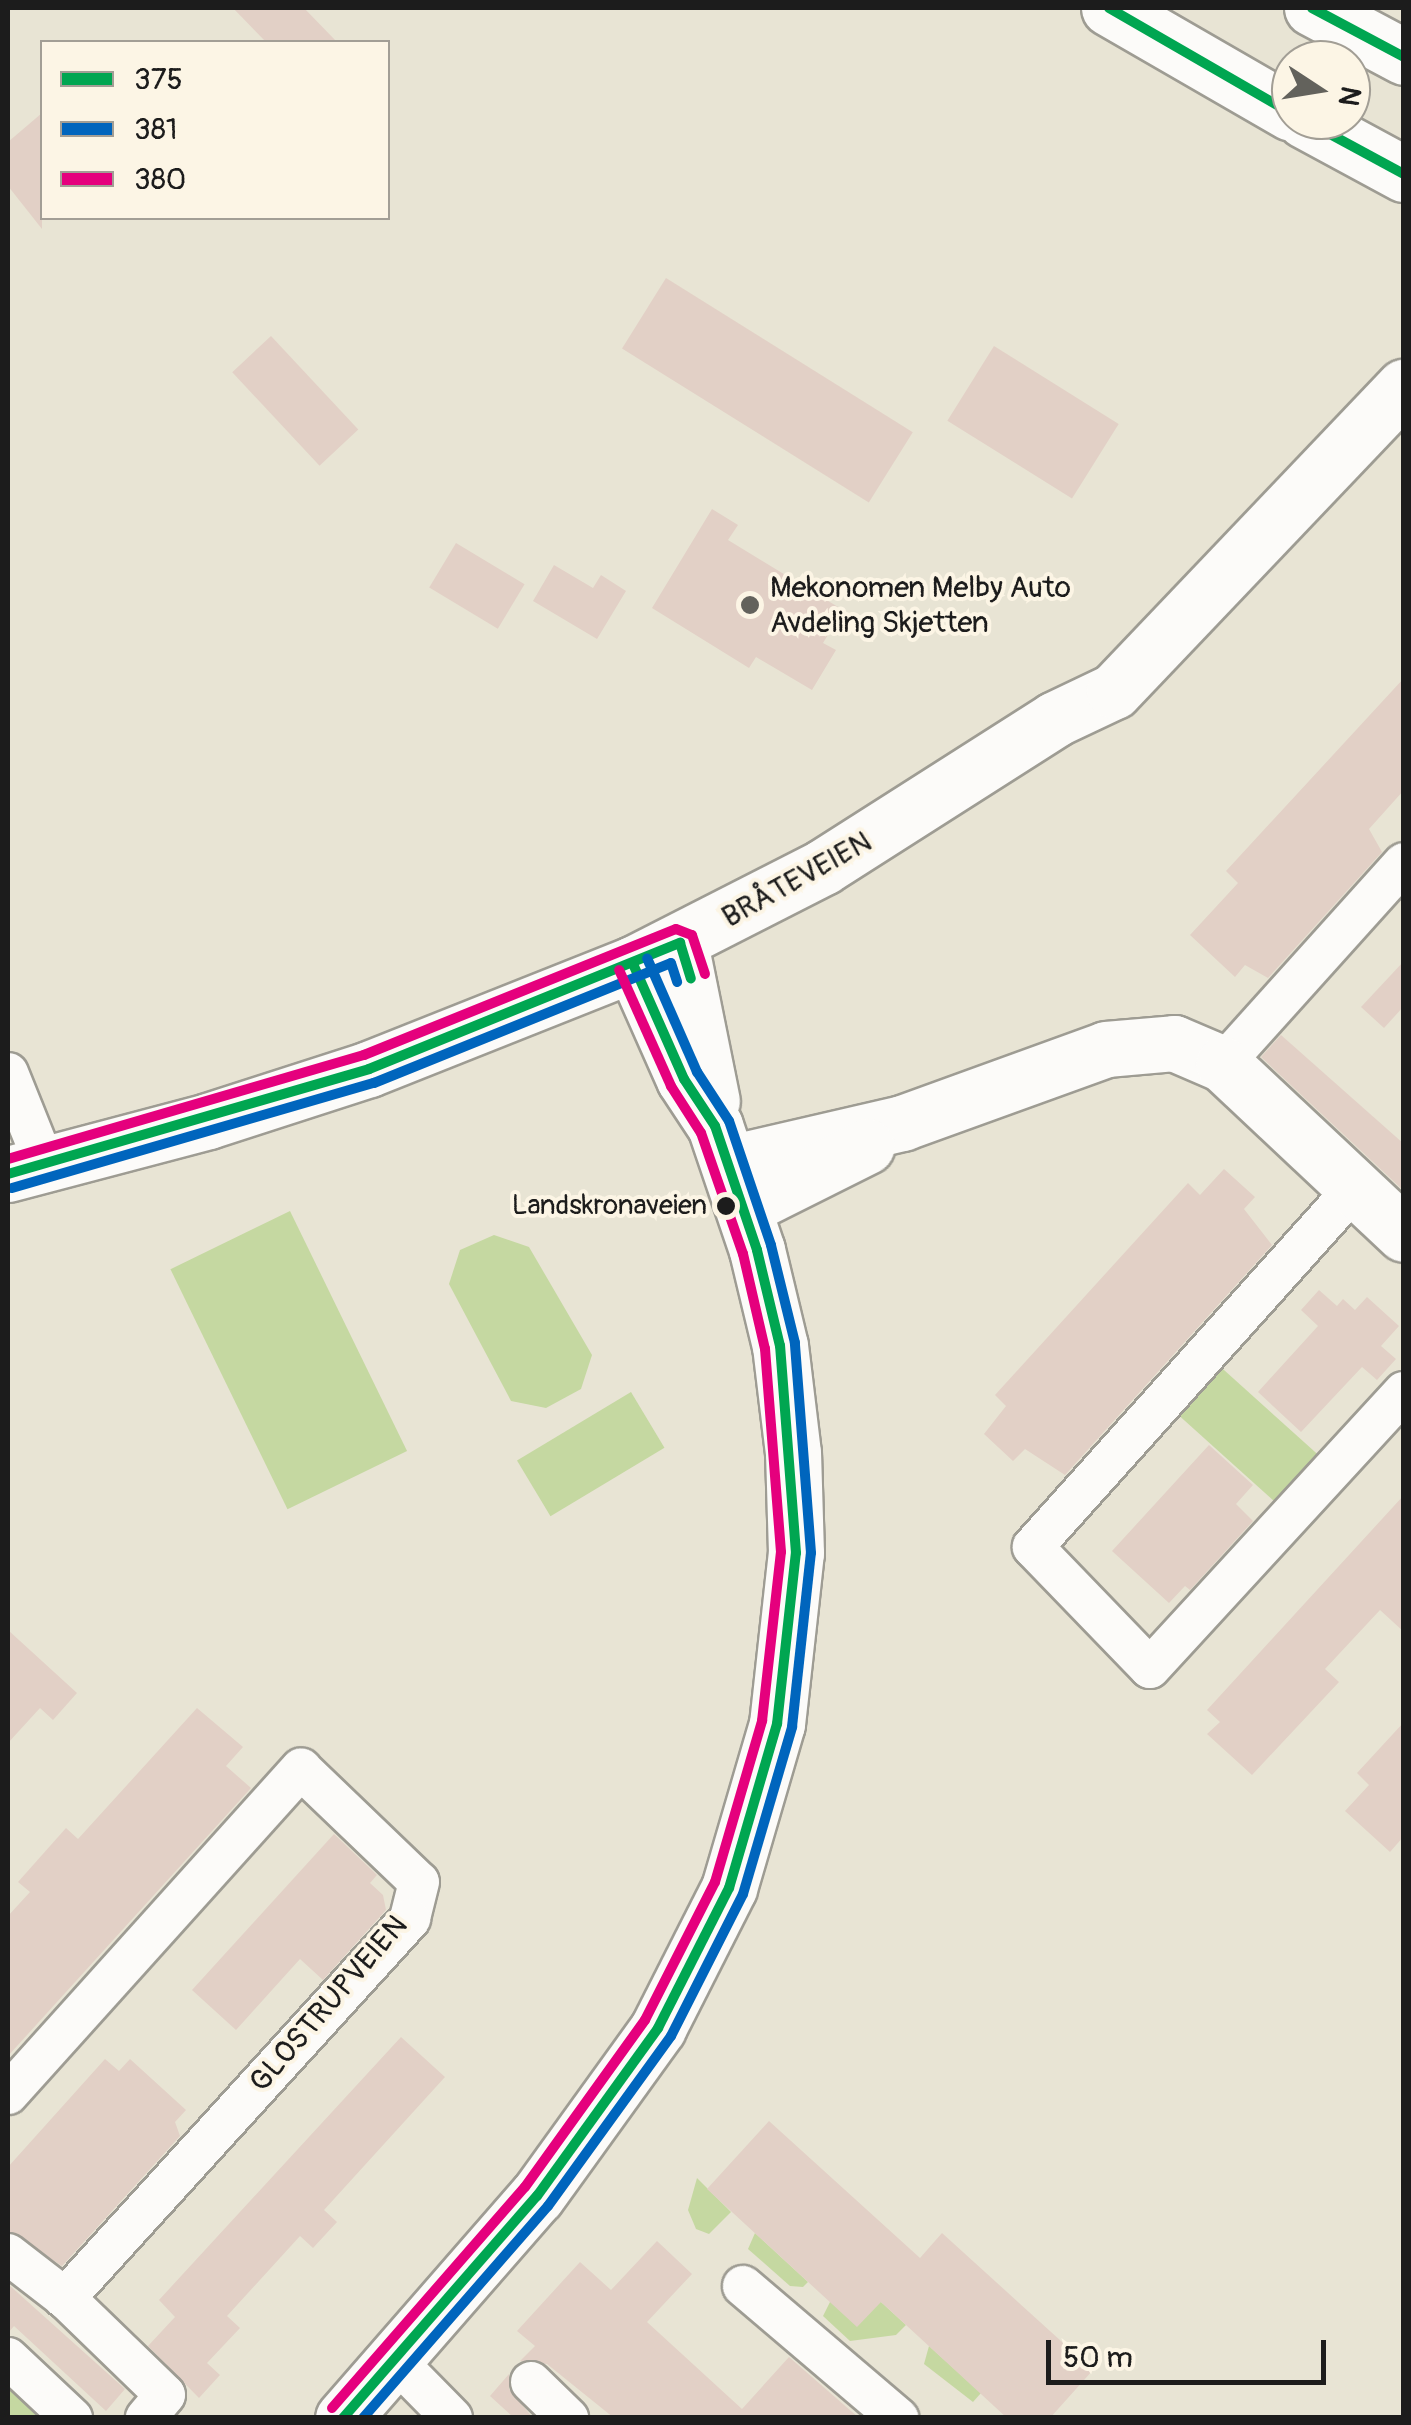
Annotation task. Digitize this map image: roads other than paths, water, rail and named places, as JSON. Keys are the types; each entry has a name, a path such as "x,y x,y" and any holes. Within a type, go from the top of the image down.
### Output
{"main road":[{"path":"1109,8 1271,101"},
{"path":"1312,8 1404,57"},
{"path":"1341,140 1404,174"},
{"name":"BRÅTEVEIEN","path":"26,1170 317,1087 657,953 884,832 1055,719 1114,691 1174,625 1262,541 1404,387"},
{"path":"343,2418 548,2182 658,2028 729,1888 777,1724 796,1553 794,1453 780,1346 729,1166 704,1036 657,953"},
{"path":"729,1166 845,1161 902,1122 1128,1044 1174,1043 1223,1064 1404,1234"}],"street":[{"path":"1223,1064 1404,863"},
{"path":"8,1073 26,1170"},
{"path":"1354,1189 1032,1547 1150,1668 1404,1392"},
{"name":"GLOSTRUPVEIEN","path":"8,2094 301,1769 419,1882 410,1919 65,2298"},
{"path":"8,2254 65,2298 165,2394 146,2418"},
{"path":"742,2286 898,2418"},
{"path":"8,2358 72,2418"},
{"path":"396,2360 452,2418"},
{"path":"531,2382 568,2418"}],"place":[{"name":"Mekonomen Melby Auto Avdeling Skjetten","path":"750,605"},
{"name":"Landskronaveien","path":"726,1206"}]}
